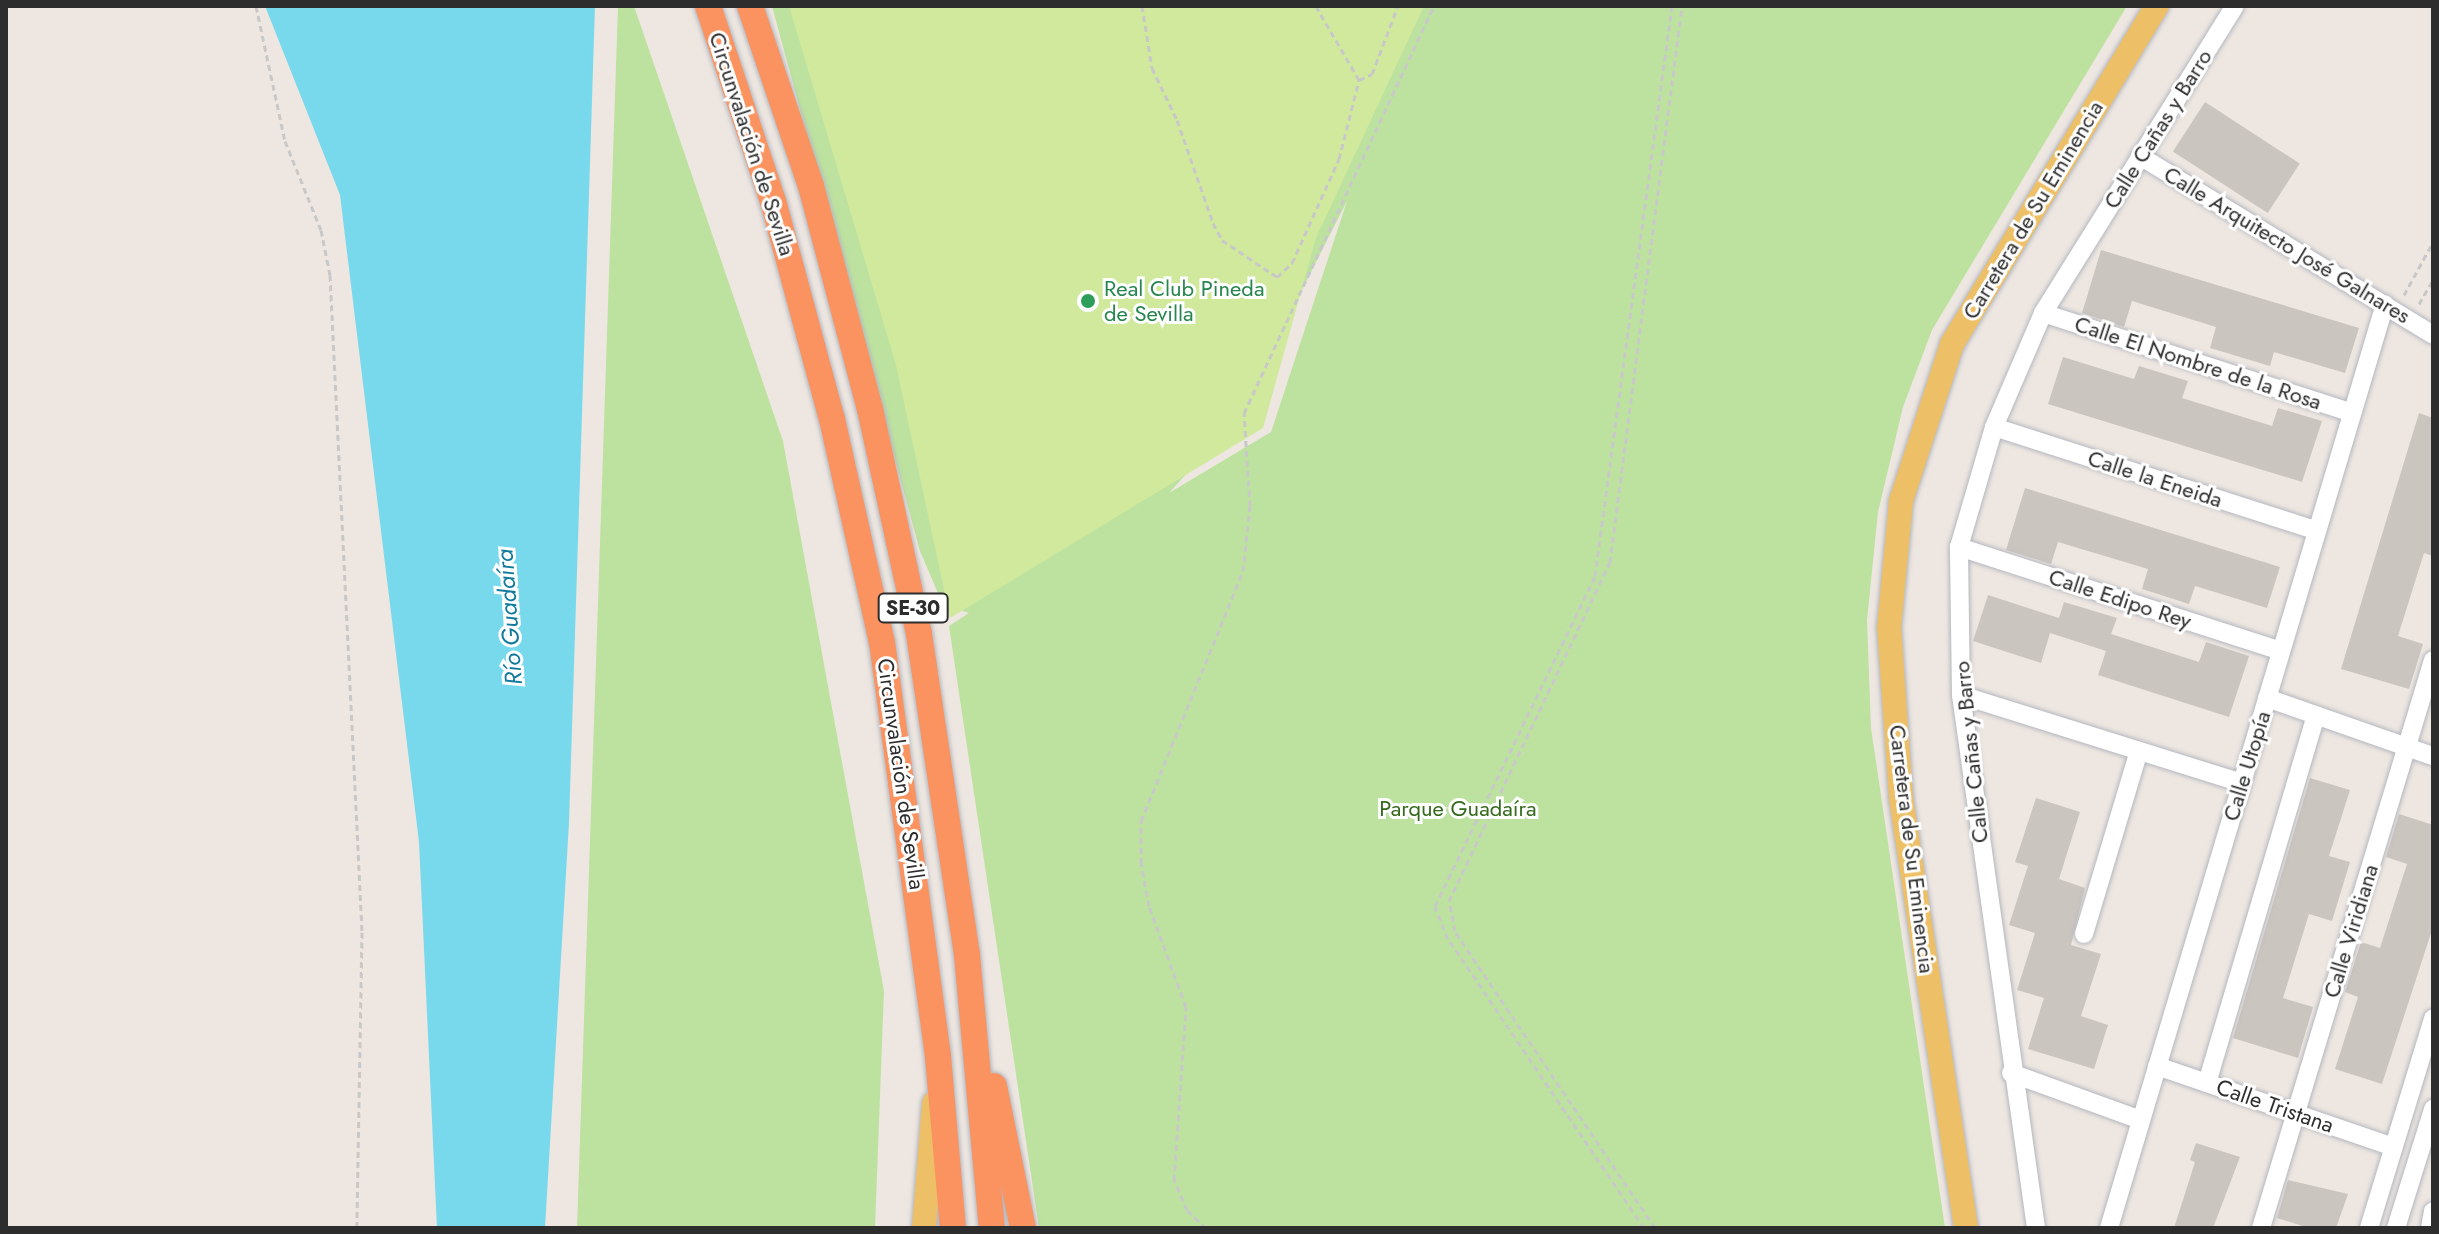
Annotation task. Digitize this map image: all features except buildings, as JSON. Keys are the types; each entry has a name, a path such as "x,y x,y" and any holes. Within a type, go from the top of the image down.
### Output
{"highway":[{"name":"Circunvalación de Sevilla","path":"708,6 773,201 832,419 882,642 938,1057 953,1228"},
{"name":"Circunvalación de Sevilla","path":"750,6 811,186 870,409 919,634 967,955 992,1228"},
{"path":"967,955 1023,1228"}],"main road":[{"name":"Carretera de Su Eminencia","path":"1966,1228 1901,798 1889,628 1901,501 1952,344 2157,6"},
{"path":"924,1228 938,1057"}],"street":[{"name":"Calle Cañas y Barro","path":"2036,1228 2011,1073 1961,695 1959,547 1994,427 2043,313 2235,6"},
{"name":"Calle Arquitecto José Galnares","path":"2140,156 2433,335"},
{"name":"Calle Utopía","path":"2109,1228 2352,413 2397,312"},
{"name":"Calle El Nombre de la Rosa","path":"2043,313 2352,413"},
{"name":"Calle la Eneida","path":"1994,427 2317,531"},
{"name":"Calle Edipo Rey","path":"1959,547 2281,651"},
{"name":"Calle Viridiana","path":"2261,1228 2433,660"},
{"path":"1961,695 2242,783"},
{"path":"2267,698 2433,756"},
{"path":"2207,1083 2316,716"},
{"path":"2084,934 2139,751"},
{"path":"2369,1228 2433,1019"},
{"name":"Calle Tristana","path":"2157,1066 2394,1147"},
{"path":"2011,1073 2141,1120"},
{"path":"2396,1228 2433,1109"},
{"path":"2430,1228 2433,1211"}],"path":[{"path":"256,6 285,141 321,230 330,275 362,932 357,1228"},
{"path":"1142,6 1152,68 1177,120 1213,223 1222,240 1277,277 1292,263 1334,172 1359,80 1316,6"},
{"path":"1359,80 1372,74 1398,6"},
{"path":"1206,1228 1187,1210 1174,1180 1186,1007 1149,906 1141,863 1141,821 1243,571 1250,506 1244,413 1434,6"},
{"path":"1644,1228 1448,939 1435,906 1595,576 1672,6"},
{"path":"1655,1228 1455,931 1449,901 1610,562 1682,6"},
{"path":"2397,312 2433,242"},
{"path":"2397,312 2433,280"}],"green space":[{"path":"618,6 634,6 783,441 884,991 875,1228 577,1228"},
{"name":"Parque Guadaíra","path":"772,6 2127,6 1932,330 1903,407 1878,512 1867,620 1871,728 1945,1228 1039,1228 949,626 969,613 943,605 920,551","holes":["1347,201 1271,432 1169,493 1237,418"]},
{"name":"Real Club Pineda de Sevilla","path":"789,6 1424,6 1316,238 1263,428 950,618 896,365"}],"water":[{"name":"Río Guadaíra","path":"265,6 595,6 569,823 545,1228 437,1228 419,842 340,195"}],"place":[{"name":"Real Club Pineda de Sevilla","path":"1088,301"}]}
